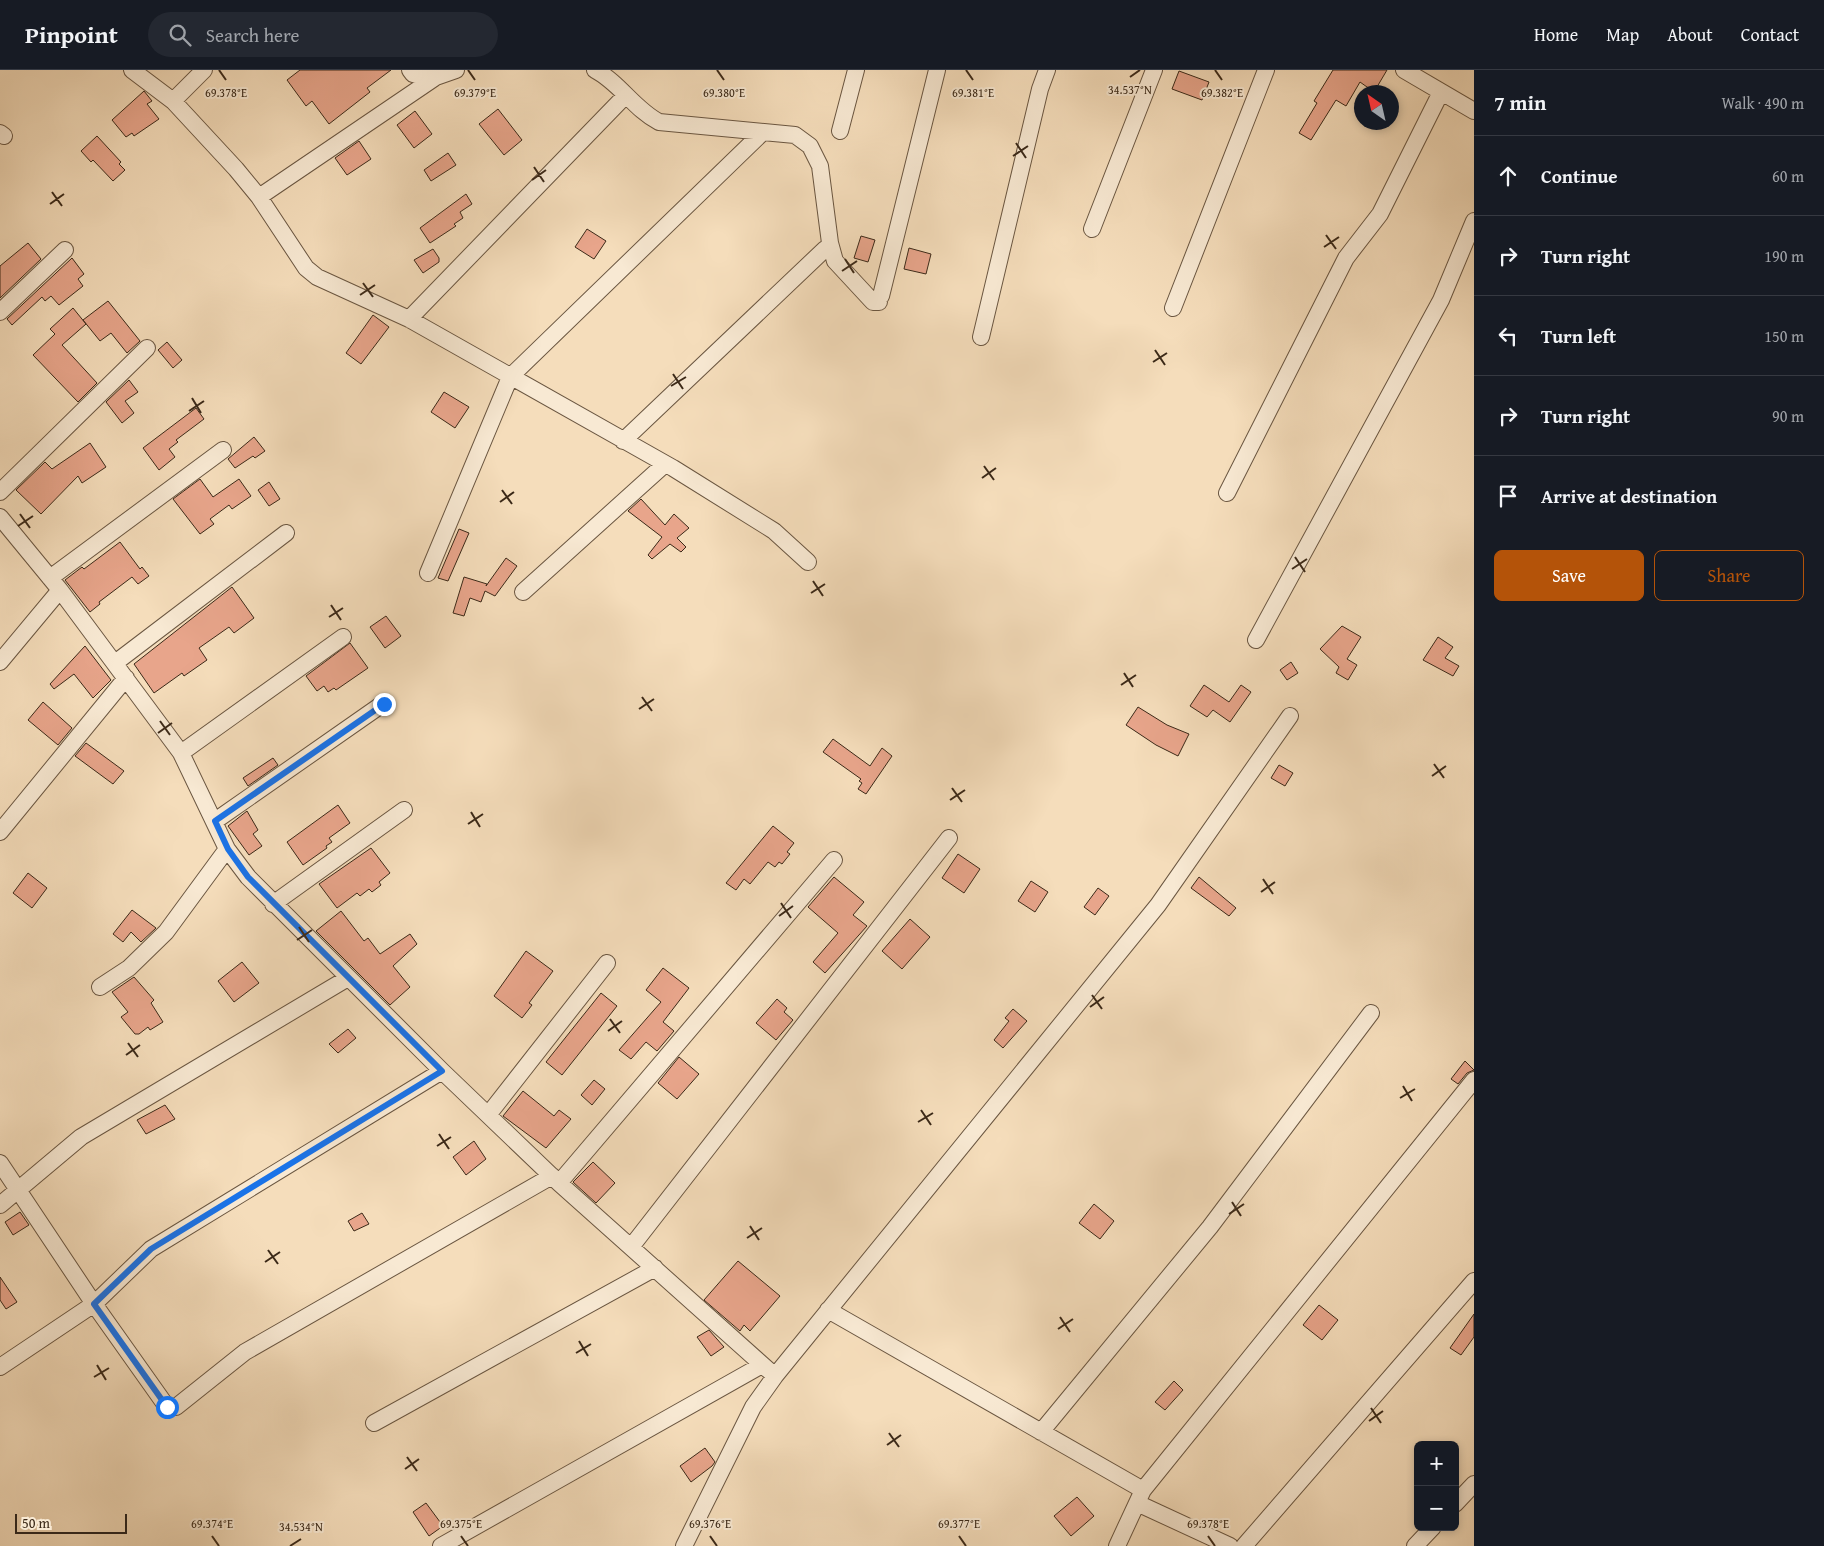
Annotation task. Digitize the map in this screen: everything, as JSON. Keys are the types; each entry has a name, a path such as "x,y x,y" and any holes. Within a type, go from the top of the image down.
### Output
{"street":[{"path":"132,70 173,101 236,169 259,197 306,268 316,277 408,319 665,464 774,531 808,562"},
{"path":"173,101 204,70"},
{"path":"410,70 413,74 436,78"},
{"path":"259,197 436,78 456,70"},
{"path":"840,131 856,70"},
{"path":"598,71 647,116 660,122 795,135 810,146 820,166 830,243 836,261 873,302 880,299 937,70"},
{"path":"981,337 1040,89 1047,70"},
{"path":"1092,229 1154,70"},
{"path":"1173,308 1266,70"},
{"path":"1404,70 1474,111"},
{"path":"1227,493 1346,258 1380,214 1441,92"},
{"path":"408,319 626,95"},
{"path":"428,573 510,378 763,132"},
{"path":"1256,640 1441,300 1474,220"},
{"path":"623,441 824,249"},
{"path":"0,312 65,250"},
{"path":"0,492 147,348"},
{"path":"0,662 55,584 223,450"},
{"path":"524,592 665,464"},
{"path":"0,518 55,584 181,753 228,849 248,877 273,904 488,1115 556,1179 775,1376"},
{"path":"115,663 286,533"},
{"path":"181,753 343,637"},
{"path":"0,832 126,678"},
{"path":"215,821 384,704"},
{"path":"684,1546 753,1407 775,1376 1158,905 1290,716"},
{"path":"273,904 404,810"},
{"path":"631,1247 949,838"},
{"path":"100,987 129,968 166,932 228,849"},
{"path":"0,1163 94,1304 167,1407 176,1406 245,1352 556,1179 834,860"},
{"path":"488,1115 607,963"},
{"path":"0,1205 67,1146 348,978"},
{"path":"1041,1432 1210,1227 1371,1013"},
{"path":"0,1368 94,1304 151,1249 442,1071"},
{"path":"1117,1546 1140,1497 1474,1080"},
{"path":"374,1423 655,1268"},
{"path":"1244,1546 1474,1281"},
{"path":"828,1310 1041,1432 1140,1497 1230,1546"},
{"path":"441,1546 762,1365"},
{"path":"1459,1500 1474,1484"},
{"path":"1415,1546 1429,1531"}],"building":[{"path":"300,70 391,70 367,88 370,92 329,124 312,101 306,106 287,80"},
{"path":"1333,70 1387,70 1378,85 1364,85 1360,82 1358,85 1354,85 1354,92 1346,106 1336,100 1311,140 1299,133 1317,103 1314,101"},
{"path":"1179,71 1209,82 1202,100 1172,89"},
{"path":"144,91 152,101 147,104 159,119 134,136 132,133 126,137 112,120"},
{"path":"498,109 522,140 504,155 479,124"},
{"path":"415,111 432,134 414,148 397,125"},
{"path":"97,136 121,162 119,164 125,170 113,181 93,160 91,162 81,151"},
{"path":"359,141 371,159 347,175 335,158"},
{"path":"448,153 456,165 431,181 424,170"},
{"path":"466,194 472,204 460,212 463,218 454,224 456,226 430,243 420,228"},
{"path":"587,229 606,241 594,259 575,247"},
{"path":"861,236 875,240 868,262 854,258"},
{"path":"28,243 41,259 0,298 0,266"},
{"path":"909,248 931,254 926,274 904,269"},
{"path":"433,249 439,258 439,262 423,273 414,260"},
{"path":"72,258 84,274 78,279 83,286 59,305 51,296 45,301 42,297 12,325 7,319"},
{"path":"108,301 140,341 127,353 111,333 100,341 83,320"},
{"path":"73,308 86,324 62,345 97,383 78,402 33,355 55,334 50,329"},
{"path":"373,315 389,327 361,364 346,353"},
{"path":"167,342 182,360 173,368 158,350"},
{"path":"129,380 138,392 125,401 134,413 122,423 106,402"},
{"path":"444,392 469,407 455,428 431,412"},
{"path":"196,408 204,419 176,440 178,442 169,449 175,457 159,470 143,448"},
{"path":"254,437 265,451 255,458 253,456 235,468 228,459"},
{"path":"90,443 106,467 82,483 78,476 41,514 16,490 45,462 52,469"},
{"path":"200,479 213,497 239,479 251,496 232,509 229,505 210,519 214,524 200,534 173,499"},
{"path":"269,482 280,499 269,506 258,490"},
{"path":"641,499 665,525 674,514 689,528 677,538 686,547 681,552 670,544 652,559 648,555 662,537 628,511"},
{"path":"459,529 469,533 448,581 438,578"},
{"path":"120,542 140,569 142,567 149,576 138,584 132,577 99,602 100,604 90,612 65,580 82,567 84,569"},
{"path":"506,558 517,566 495,596 485,591 481,602 470,598 464,616 453,613 464,577 487,584 486,586"},
{"path":"232,587 254,618 234,633 229,627 199,648 207,660 184,676 182,673 154,693 134,664"},
{"path":"386,616 401,636 385,648 370,627"},
{"path":"1342,626 1361,637 1347,659 1357,665 1348,680 1336,673 1339,667 1320,649"},
{"path":"1438,637 1453,647 1445,658 1459,666 1453,676 1423,660"},
{"path":"350,643 368,668 336,690 334,688 328,692 324,686 317,691 306,676"},
{"path":"85,646 111,680 93,698 74,674 54,689 50,684"},
{"path":"1291,662 1298,673 1287,680 1280,670"},
{"path":"1204,685 1229,702 1241,685 1251,692 1230,722 1213,710 1207,717 1190,706"},
{"path":"43,702 72,728 58,745 28,720"},
{"path":"1138,707 1167,725 1189,734 1178,756 1156,745 1126,725"},
{"path":"833,739 870,766 882,748 892,756 866,794 858,789 862,783 859,781 861,779 823,752"},
{"path":"86,743 124,771 113,784 75,756"},
{"path":"273,758 278,765 248,786 243,778"},
{"path":"1279,765 1293,773 1285,786 1271,778"},
{"path":"338,805 350,823 329,838 332,842 326,846 327,848 303,865 287,842"},
{"path":"247,811 258,830 253,834 262,846 249,855 228,826"},
{"path":"773,826 794,843 787,852 790,854 782,864 779,862 775,867 768,862 750,884 744,879 736,890 726,883"},
{"path":"371,848 390,873 379,882 381,885 372,892 369,889 360,896 357,893 337,908 319,884"},
{"path":"958,854 980,869 964,893 942,878"},
{"path":"28,873 47,888 32,908 13,893"},
{"path":"834,877 864,902 853,915 867,926 825,973 813,962 838,933 808,907"},
{"path":"1199,877 1236,908 1229,916 1191,888"},
{"path":"1031,881 1048,892 1035,912 1018,901"},
{"path":"1098,888 1109,896 1095,915 1084,907"},
{"path":"132,910 156,928 141,942 131,932 123,942 113,934"},
{"path":"341,911 364,941 368,938 380,954 410,934 417,944 393,966 410,987 390,1005 316,931"},
{"path":"910,919 930,937 902,969 882,951"},
{"path":"526,951 553,971 529,1003 532,1005 522,1018 494,996"},
{"path":"242,962 259,983 234,1002 218,981"},
{"path":"663,968 689,988 663,1022 674,1031 657,1051 646,1042 631,1059 619,1050 661,1002 646,990"},
{"path":"134,977 154,1000 151,1003 163,1022 150,1030 148,1027 139,1034 135,1034 121,1017 128,1012 112,992"},
{"path":"601,993 617,1006 562,1075 546,1062"},
{"path":"777,999 787,1008 784,1012 793,1020 776,1040 756,1023"},
{"path":"1013,1009 1027,1021 1003,1048 994,1040 1009,1021 1005,1018"},
{"path":"348,1029 356,1038 338,1053 329,1044"},
{"path":"679,1057 699,1074 677,1099 658,1083"},
{"path":"1465,1061 1474,1070 1467,1073 1458,1084 1451,1079"},
{"path":"594,1080 605,1089 592,1105 581,1095"},
{"path":"523,1091 554,1116 559,1110 571,1119 546,1148 503,1116"},
{"path":"165,1105 175,1119 146,1134 137,1120"},
{"path":"474,1141 486,1159 466,1175 453,1157"},
{"path":"593,1162 615,1183 596,1203 573,1182"},
{"path":"1094,1204 1114,1221 1100,1239 1079,1223"},
{"path":"20,1212 29,1225 13,1235 5,1222"},
{"path":"362,1213 369,1224 354,1231 348,1221"},
{"path":"738,1261 780,1296 750,1331 744,1325 740,1331 704,1300"},
{"path":"0,1277 17,1302 6,1309 0,1300"},
{"path":"1319,1305 1338,1320 1322,1340 1303,1325"},
{"path":"1474,1314 1474,1337 1461,1355 1450,1348"},
{"path":"709,1330 724,1347 711,1356 697,1337"},
{"path":"1174,1381 1183,1390 1165,1410 1155,1402"},
{"path":"705,1448 715,1462 691,1482 680,1466"},
{"path":"1077,1497 1094,1516 1071,1536 1054,1516"},
{"path":"426,1503 443,1526 429,1536 413,1512"}],"route":[{"path":"167,1407 94,1304 151,1249 442,1071 248,877 228,849 215,821 384,704"}]}
